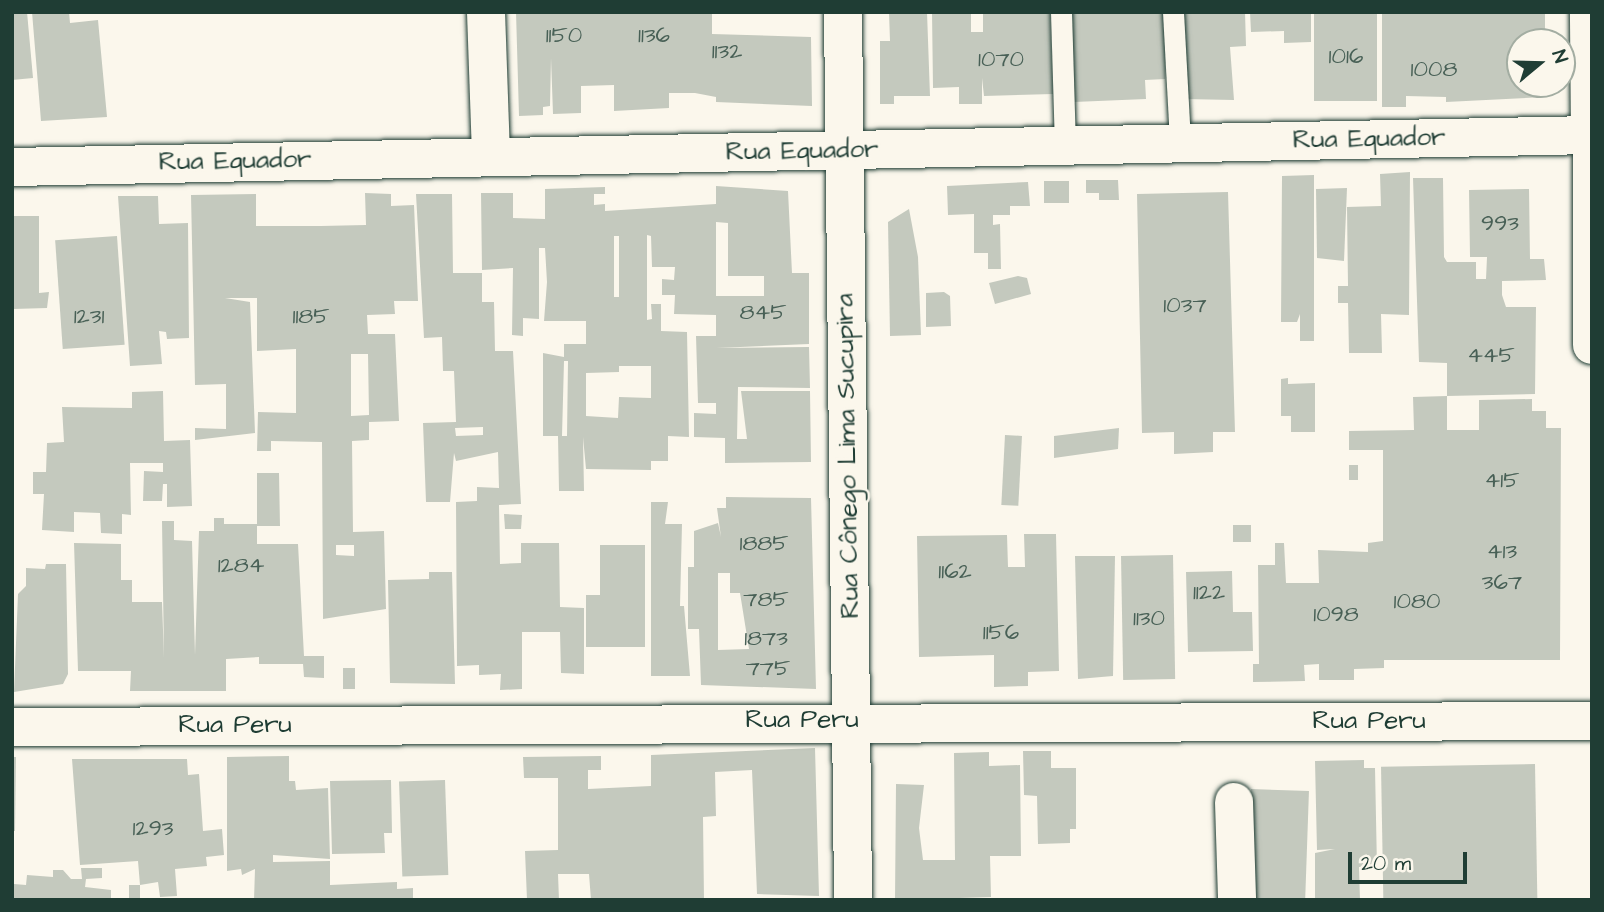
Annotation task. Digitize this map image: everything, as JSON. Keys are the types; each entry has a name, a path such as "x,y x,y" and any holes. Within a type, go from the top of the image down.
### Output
{"street":[{"path":"486,12 491,154"},
{"name":"Rua Cônego Lima Sucupira","path":"844,12 853,900"},
{"path":"1589,12 1592,345"},
{"name":"Rua Equador","path":"12,167 491,154 845,150 1591,135"},
{"name":"Rua Peru","path":"12,727 851,720 1592,721"},
{"path":"1234,802 1237,900"}],"lane":[{"path":"1060,12 1065,146"},
{"path":"1173,12 1180,143"}],"building":[{"path":"12,12 27,12 33,78 12,80"},
{"path":"32,12 69,12 70,23 98,20 107,117 41,121"},
{"path":"516,12 712,12 712,34 811,37 812,106 716,102 716,97 695,93 669,93 669,108 614,111 614,85 581,86 581,113 553,114 551,58 550,106 543,107 543,115 519,116"},
{"path":"889,12 927,12 930,96 894,96 894,104 880,104 880,41 890,41"},
{"path":"932,12 971,12 971,32 983,32 983,12 1050,12 1053,94 984,96 982,78 982,104 959,104 959,87 933,88"},
{"path":"1067,12 1165,12 1165,79 1145,80 1146,99 1074,102"},
{"path":"1180,12 1245,12 1246,46 1230,47 1234,100 1184,99"},
{"path":"1250,12 1311,12 1311,42 1284,43 1284,31 1251,32"},
{"path":"1314,12 1377,12 1377,101 1314,101"},
{"path":"1382,12 1545,12 1545,28 1506,28 1506,98 1525,98 1446,102 1446,97 1406,96 1406,107 1382,107"},
{"path":"1410,172 1409,315 1381,314 1382,353 1349,353 1348,303 1338,303 1338,286 1348,286 1347,207 1381,206 1380,174"},
{"path":"1314,175 1314,341 1300,341 1300,314 1297,322 1281,322 1282,176"},
{"path":"1413,178 1443,178 1444,257 1447,262 1476,262 1476,279 1486,279 1487,257 1470,257 1469,190 1529,189 1530,259 1544,259 1546,280 1502,281 1502,295 1506,307 1536,307 1535,394 1447,396 1447,363 1419,362"},
{"path":"1086,180 1118,180 1119,200 1099,200 1099,193 1086,193"},
{"path":"1044,181 1069,181 1069,203 1044,203"},
{"path":"1028,182 1030,206 1010,206 1010,215 993,215 993,225 1000,224 1001,269 988,269 988,253 974,253 974,214 948,215 947,186"},
{"path":"716,186 788,191 792,273 809,273 809,344 716,348 809,347 810,388 738,387 737,439 747,439 741,391 810,391 811,462 725,463 725,438 694,437 694,413 716,414 716,403 698,403 696,336 716,336 716,315 674,314 675,295 662,295 662,279 674,280 675,267 652,267 651,236 647,235 647,320 652,319 651,304 661,304 661,331 687,332 689,437 668,436 668,461 651,461 651,470 586,469 583,437 584,491 559,491 558,436 543,436 543,353 564,357 564,344 586,344 586,321 544,321 547,282 545,248 539,248 539,319 523,318 523,336 512,335 513,268 482,270 481,193 513,193 513,218 545,219 545,189 605,187 605,194 594,194 594,205 605,204 605,211 716,204","holes":["716,222 728,223 728,276 764,276 764,296 716,296","614,236 619,236 619,297 614,297","564,361 568,361 567,436 562,436","619,366 651,366 651,398 619,397 618,418 586,416 586,373 619,372"]},
{"path":"1347,188 1344,261 1317,258 1316,189"},
{"path":"1228,192 1235,432 1213,432 1213,452 1174,454 1174,432 1142,433 1137,194"},
{"path":"365,193 391,194 391,206 414,205 418,301 394,301 395,314 367,315 368,334 395,334 399,421 369,422 369,440 352,441 353,532 384,531 386,609 323,619 322,442 271,441 271,451 257,451 258,412 296,413 296,349 257,351 257,298 225,298 250,302 255,433 195,440 195,428 226,429 226,384 195,385 191,195 256,194 256,226 366,225","holes":["351,354 368,354 369,415 351,416","336,545 354,545 354,556 336,555"]},
{"path":"416,194 452,194 453,273 482,273 482,302 494,302 495,351 513,351 521,504 499,505 500,564 521,563 521,543 559,543 560,607 584,608 584,674 561,673 560,632 522,632 522,689 500,690 501,674 479,675 479,665 457,666 456,502 477,501 477,487 499,488 498,452 456,461 454,453 450,502 426,502 423,423 456,422 454,371 443,371 442,337 424,338","holes":["483,427 483,435 456,436 455,428"]},
{"path":"118,196 158,196 159,224 188,223 189,338 167,339 166,332 159,331 162,364 130,366"},
{"path":"909,209 918,257 921,335 890,336 888,222"},
{"path":"12,216 39,216 39,293 49,292 47,308 13,309"},
{"path":"117,236 125,345 63,349 55,240"},
{"path":"1018,276 1027,278 1031,294 995,304 989,283"},
{"path":"944,292 950,296 951,326 926,327 926,293"},
{"path":"1288,378 1288,384 1315,383 1315,432 1291,432 1291,416 1281,416 1281,379"},
{"path":"163,391 164,441 190,440 192,506 167,507 167,484 163,484 162,501 143,501 144,471 163,472 163,463 130,463 131,515 122,514 122,534 101,533 100,513 74,512 74,532 42,530 44,494 33,494 33,472 46,472 47,443 64,442 62,407 132,408 132,392"},
{"path":"1447,396 1447,430 1479,430 1479,400 1532,399 1532,411 1546,411 1546,428 1561,428 1560,660 1384,660 1384,668 1354,669 1354,680 1319,680 1319,664 1304,665 1305,681 1253,682 1253,664 1259,664 1258,565 1275,565 1275,543 1284,543 1286,583 1319,583 1318,550 1368,552 1368,543 1383,541 1383,450 1349,450 1349,431 1414,430 1413,397"},
{"path":"1119,428 1118,449 1054,458 1054,436"},
{"path":"1005,435 1022,436 1018,506 1001,505"},
{"path":"1349,465 1358,465 1358,480 1349,480"},
{"path":"257,473 279,473 280,526 257,526 257,544 298,544 304,656 324,656 324,678 304,677 303,664 259,664 259,657 226,659 226,691 130,691 131,671 78,671 74,543 121,544 121,580 132,580 132,602 162,602 164,658 162,521 174,521 174,540 192,541 195,655 199,531 214,531 214,518 224,518 224,524 257,524"},
{"path":"726,497 811,498 816,689 701,685 699,629 688,629 688,567 694,567 694,531 718,523 721,537 717,508 726,508","holes":["718,573 730,573 730,593 740,593 749,649 718,650"]},
{"path":"651,502 668,502 665,524 682,524 680,606 684,606 690,676 651,676"},
{"path":"504,514 522,515 521,529 505,529"},
{"path":"1233,525 1251,525 1251,542 1233,542"},
{"path":"1024,534 1056,534 1059,671 1028,672 1028,686 994,687 994,655 919,657 917,536 1007,535 1008,567 1025,567"},
{"path":"600,545 645,545 645,647 586,647 586,595 600,595"},
{"path":"1173,555 1175,679 1123,680 1121,556"},
{"path":"1075,556 1115,556 1113,676 1078,679"},
{"path":"46,564 66,564 68,674 63,684 14,692 18,594 26,586 26,568 45,569"},
{"path":"1232,571 1233,612 1252,612 1253,651 1188,652 1186,572"},
{"path":"429,572 452,572 455,684 390,683 388,580 429,579"},
{"path":"343,668 355,668 355,689 343,689"},
{"path":"815,748 819,896 757,894 752,770 715,772 716,816 703,817 704,900 591,900 589,874 558,874 559,900 527,900 525,851 558,850 558,778 524,778 523,757 601,756 601,770 588,770 588,789 651,786 651,755"},
{"path":"1023,751 1051,751 1051,768 1076,768 1076,829 1070,829 1070,843 1038,844 1037,796 1024,795"},
{"path":"989,752 989,766 1020,765 1021,856 990,856 991,897 895,900 896,784 924,785 919,828 923,860 955,860 954,753"},
{"path":"289,756 289,781 295,781 296,790 328,788 330,859 273,855 273,862 330,861 330,885 397,882 397,889 413,888 413,900 254,900 255,869 242,875 241,869 227,871 227,757"},
{"path":"12,757 16,757 15,831 12,831"},
{"path":"72,759 187,759 188,775 199,774 203,831 222,829 224,855 206,857 207,866 175,869 177,896 160,897 158,882 140,885 138,861 80,865"},
{"path":"1364,760 1364,768 1375,768 1377,868 1359,867 1360,900 1315,900 1315,853 1335,849 1317,850 1315,761"},
{"path":"1535,764 1537,900 1383,900 1381,767"},
{"path":"391,780 392,833 384,833 385,853 332,854 330,781"},
{"path":"445,780 448,875 402,877 399,782"},
{"path":"1251,789 1309,791 1305,900 1247,900"},
{"path":"81,868 102,868 102,878 86,879 85,887 111,890 111,900 12,900 12,872 14,884 26,885 27,875 53,877 53,870 63,870 71,879 82,879"},
{"path":"129,885 140,885 140,900 129,900"}]}
